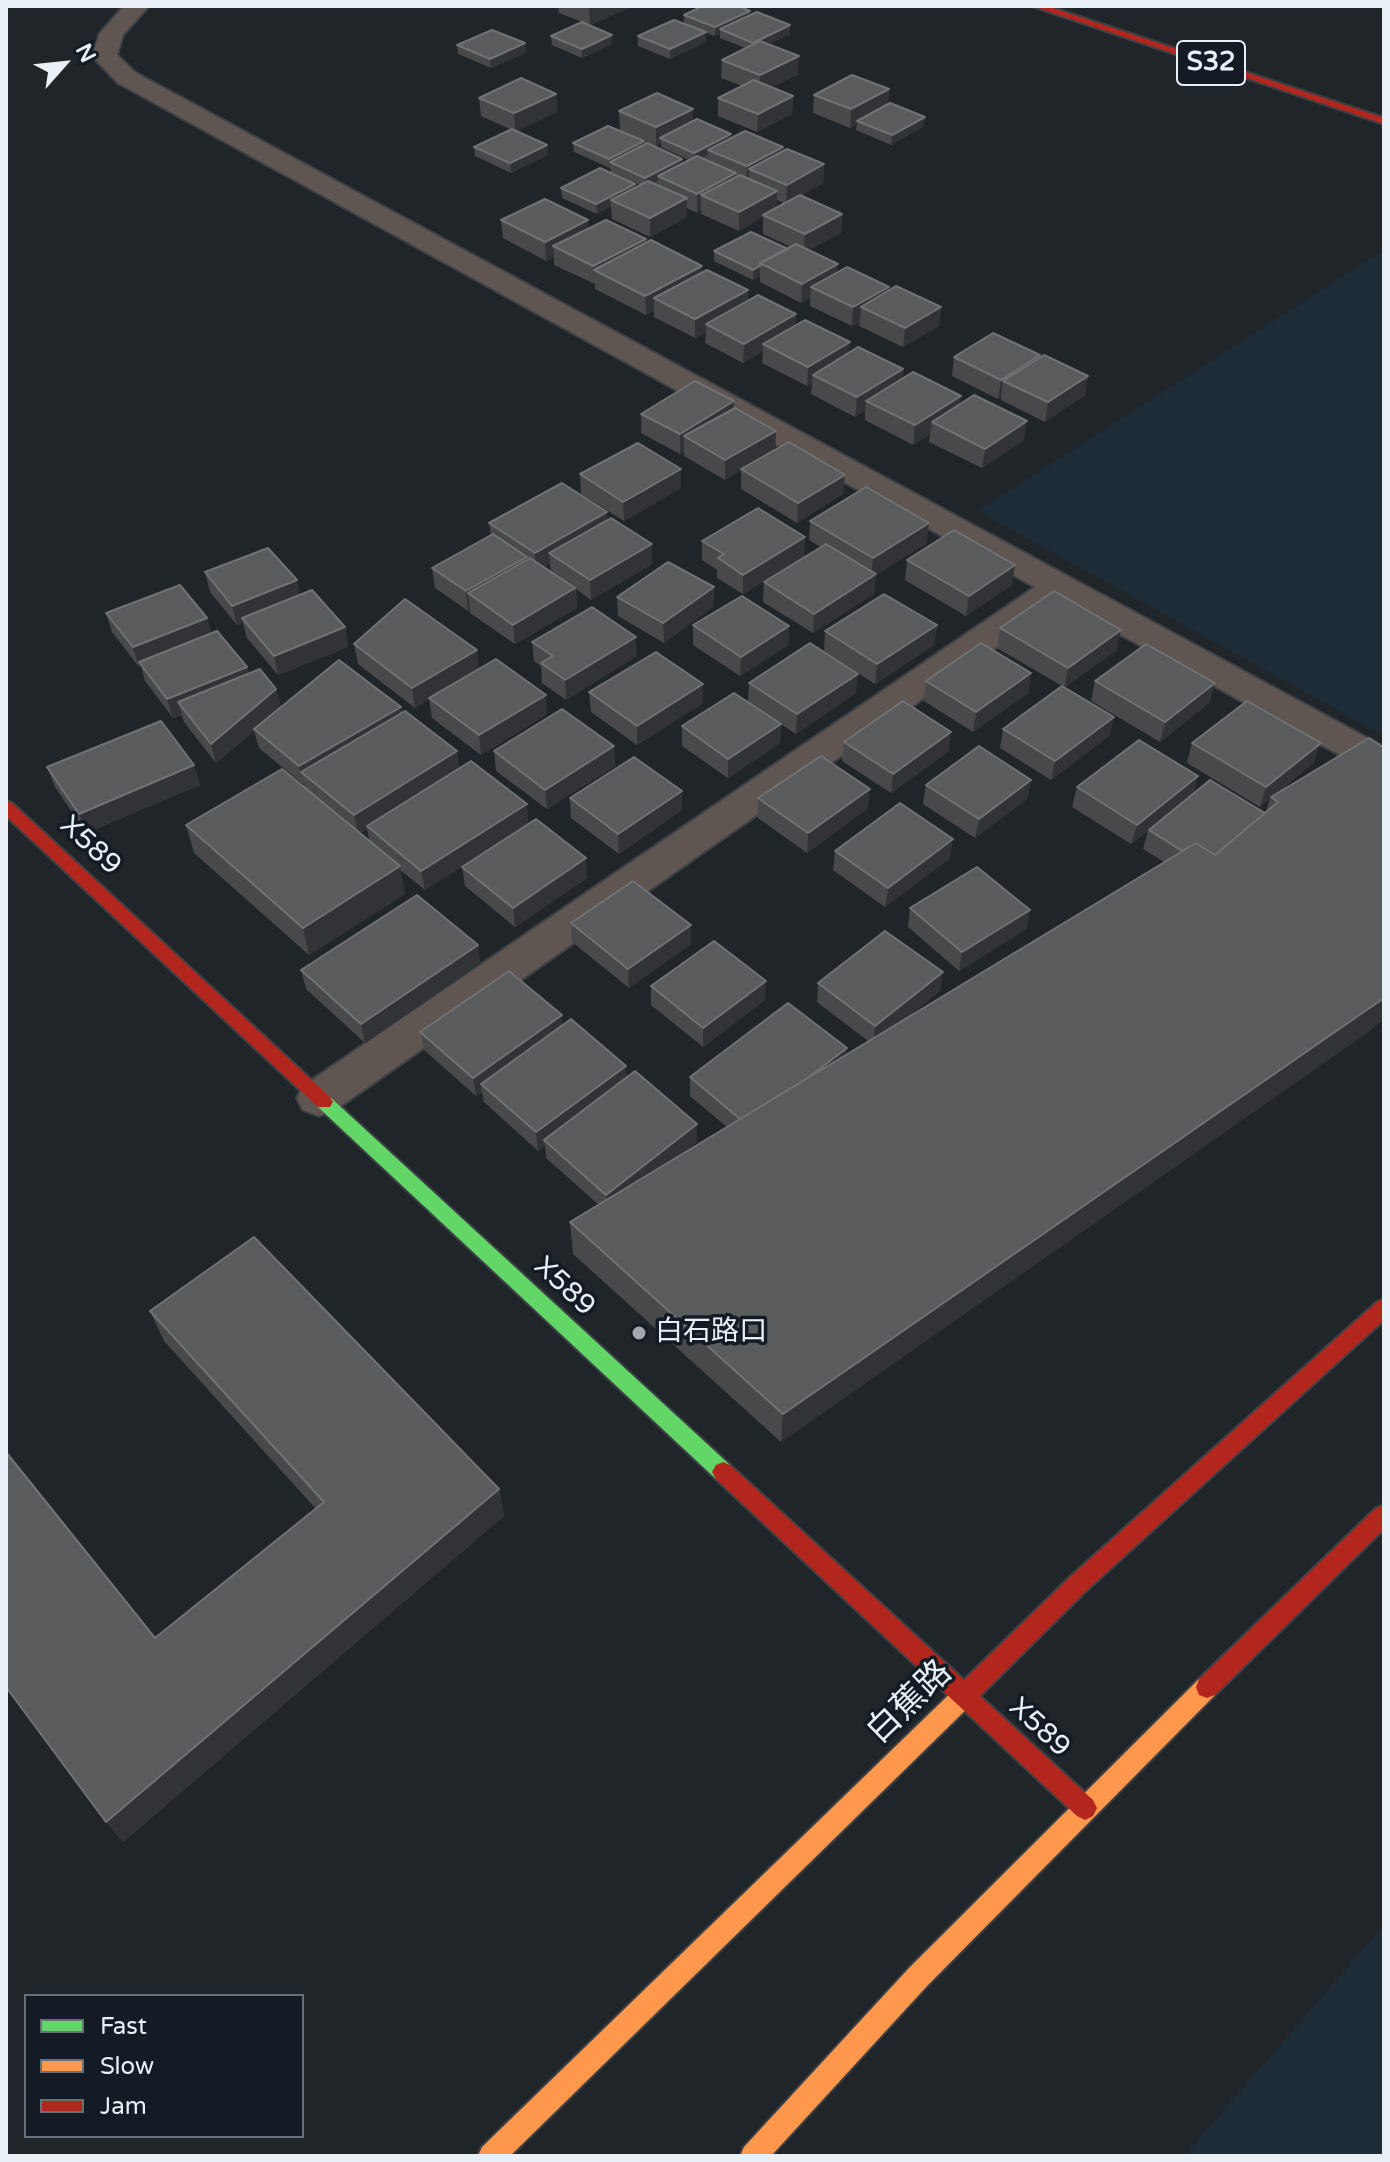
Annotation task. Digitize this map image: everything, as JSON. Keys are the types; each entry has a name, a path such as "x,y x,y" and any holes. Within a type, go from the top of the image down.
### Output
{"main road":[{"name":"S32","path":"1037,6 1384,121"},
{"name":"X589","path":"6,807 1085,1808"},
{"name":"白蕉路","path":"491,2156 1079,1583 1384,1308"},
{"path":"753,2156 918,1977 1085,1808 1384,1515"}],"street":[{"path":"137,6 112,33 104,56 127,78 1384,763"},
{"path":"319,1098 1060,586"}],"shaded area":[{"path":"1384,250 1384,736 978,511"},
{"path":"1384,1925 1384,2156 1184,2156"}],"building":[{"path":"703,6 738,6 750,11 715,27 684,15"},
{"path":"757,12 790,25 753,43 720,29"},
{"path":"674,20 706,32 670,49 638,36"},
{"path":"582,22 612,35 582,49 551,36"},
{"path":"492,30 525,43 490,59 457,45"},
{"path":"760,41 799,56 760,75 722,60"},
{"path":"852,75 889,89 851,109 814,95"},
{"path":"521,78 556,94 514,113 479,98"},
{"path":"754,80 793,96 758,114 718,98"},
{"path":"657,93 693,109 656,127 619,111"},
{"path":"890,103 925,117 892,135 857,121"},
{"path":"697,119 731,134 694,153 660,138"},
{"path":"608,126 644,141 609,159 573,143"},
{"path":"512,129 547,145 510,163 474,147"},
{"path":"745,131 783,147 747,166 708,150"},
{"path":"647,143 682,159 645,178 610,162"},
{"path":"787,149 824,164 787,185 749,169"},
{"path":"697,156 736,173 697,194 658,176"},
{"path":"600,168 635,184 596,204 561,188"},
{"path":"740,175 777,191 739,212 701,195"},
{"path":"648,181 687,198 650,218 611,200"},
{"path":"800,195 842,214 805,234 763,215"},
{"path":"545,199 588,220 545,242 501,220"},
{"path":"606,220 646,239 593,266 553,246"},
{"path":"751,232 788,249 760,263 753,270 714,251"},
{"path":"651,240 702,266 645,296 594,270"},
{"path":"796,244 838,264 802,284 760,263"},
{"path":"847,267 889,287 853,307 811,287"},
{"path":"707,270 748,290 695,319 654,298"},
{"path":"896,286 941,307 905,328 861,307"},
{"path":"758,295 796,314 744,344 706,324"},
{"path":"805,320 850,342 808,367 763,344"},
{"path":"993,333 1040,355 1001,380 954,357"},
{"path":"858,347 903,369 857,397 813,375"},
{"path":"1044,355 1088,376 1048,402 1003,381"},
{"path":"913,372 961,396 915,425 866,401"},
{"path":"695,381 734,401 680,434 641,414"},
{"path":"974,395 1027,421 985,449 932,422"},
{"path":"735,408 776,431 725,460 684,436"},
{"path":"789,442 845,475 798,503 741,469"},
{"path":"638,443 681,469 623,502 580,474"},
{"path":"562,483 607,512 535,553 489,523"},
{"path":"866,487 929,523 873,558 810,521"},
{"path":"758,508 805,537 743,575 718,558 724,554 702,541"},
{"path":"611,518 652,544 590,580 549,553"},
{"path":"954,530 1015,565 969,596 907,560"},
{"path":"493,534 527,557 466,591 432,568"},
{"path":"826,544 876,574 814,614 764,582"},
{"path":"268,548 297,580 232,606 205,572"},
{"path":"530,558 575,588 513,625 468,593"},
{"path":"668,562 714,587 663,623 617,597"},
{"path":"180,585 207,618 133,647 106,613"},
{"path":"312,590 345,627 274,656 242,618"},
{"path":"1054,591 1121,630 1068,668 1000,628"},
{"path":"884,594 937,625 877,664 825,631"},
{"path":"742,596 789,626 741,657 693,625"},
{"path":"405,599 477,650 412,688 354,644"},
{"path":"592,607 636,637 565,680 541,663 553,656 532,642"},
{"path":"217,631 247,667 167,699 139,662"},
{"path":"810,643 858,674 797,714 749,683"},
{"path":"981,643 1031,673 976,712 926,681"},
{"path":"1146,644 1215,683 1165,722 1095,681"},
{"path":"656,652 703,684 637,726 589,692"},
{"path":"496,659 546,695 479,735 429,698"},
{"path":"339,660 401,707 299,766 254,729"},
{"path":"260,669 276,689 211,744 178,702"},
{"path":"1062,686 1114,717 1055,761 1003,729"},
{"path":"734,693 781,724 728,759 682,726"},
{"path":"903,701 951,732 893,774 844,742"},
{"path":"1247,701 1321,743 1266,787 1192,743"},
{"path":"562,709 614,746 545,790 494,751"},
{"path":"405,711 457,751 354,815 301,772"},
{"path":"161,721 194,765 79,814 47,767"},
{"path":"1369,738 1384,748 1384,998 783,1414 570,1222 1196,843 1215,855 1278,802 1271,797"},
{"path":"1139,740 1198,776 1137,825 1077,787"},
{"path":"979,746 1031,780 979,819 926,785"},
{"path":"821,756 870,789 808,833 758,798"},
{"path":"634,757 682,791 618,834 570,798"},
{"path":"471,761 527,804 421,871 367,826"},
{"path":"282,769 400,866 303,928 186,825"},
{"path":"1210,780 1265,813 1215,855 1196,843 1182,851 1149,830"},
{"path":"900,803 953,839 888,888 835,851"},
{"path":"536,819 586,858 513,908 462,867"},
{"path":"977,867 1030,910 962,952 910,908"},
{"path":"633,881 691,925 628,969 571,923"},
{"path":"417,895 478,945 361,1024 301,970"},
{"path":"885,931 943,972 875,1026 818,983"},
{"path":"714,941 766,981 703,1028 651,986"},
{"path":"509,971 562,1015 473,1078 420,1032"},
{"path":"788,1003 847,1048 809,1077 740,1119 690,1077"},
{"path":"571,1019 626,1066 536,1132 481,1084"},
{"path":"635,1071 697,1124 606,1195 544,1140"},
{"path":"254,1237 499,1489 106,1822 6,1687 6,1452 155,1638 324,1502 150,1311"}],"traffic: fast":[{"path":"324,1102 723,1472"}],"traffic: slow":[{"path":"753,2156 918,1977 1207,1687"},
{"path":"491,2156 972,1688"}],"traffic: jam":[{"path":"1037,6 1384,121"},
{"path":"6,807 324,1102"},
{"path":"972,1688 1079,1583 1384,1308"},
{"path":"723,1472 1085,1808"},
{"path":"1207,1687 1384,1515"}],"place":[{"name":"白石路口","path":"639,1333"}]}
